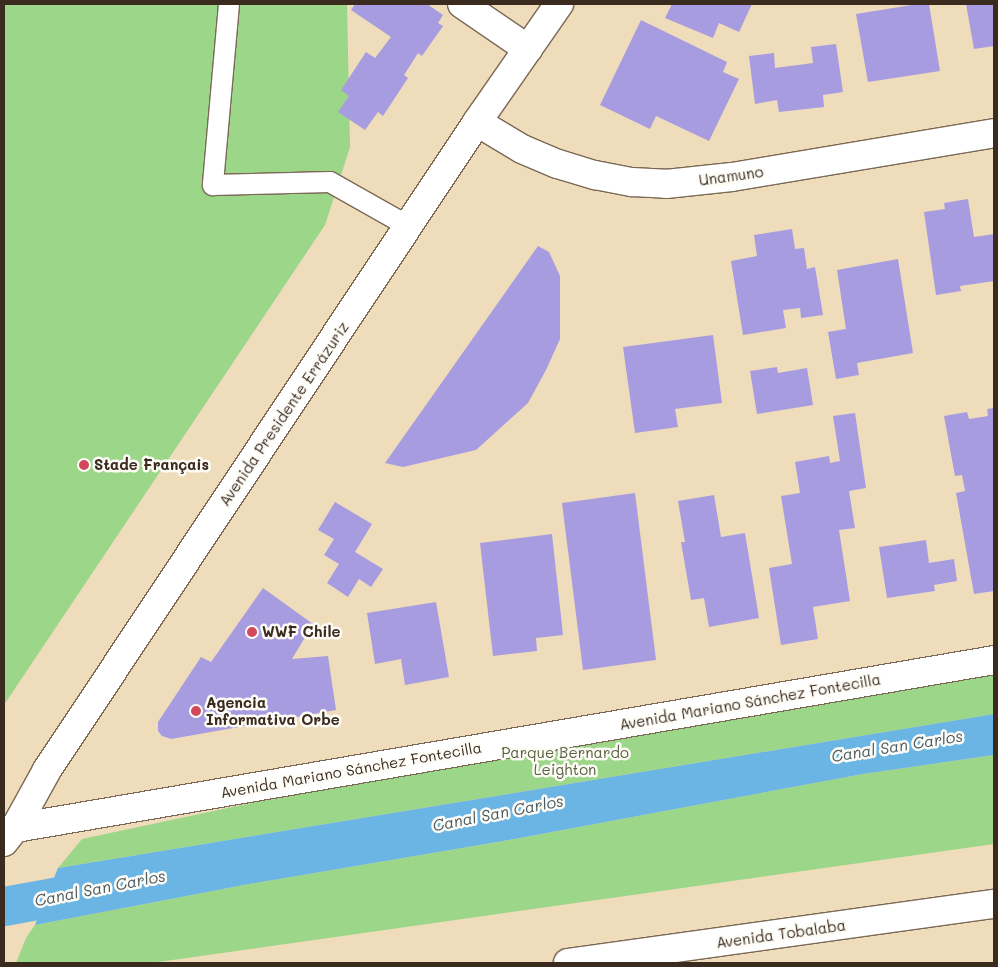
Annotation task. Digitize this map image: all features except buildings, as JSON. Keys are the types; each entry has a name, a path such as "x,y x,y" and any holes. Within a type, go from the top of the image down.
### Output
{"street":[{"path":"462,4 528,50"},
{"name":"Avenida Presidente Errázuriz","path":"4,863 8,833 47,770 477,122 559,4"},
{"name":"Unamuno","path":"477,122 522,149 558,164 594,175 632,182 666,184 732,177 994,133"},
{"name":"Avenida Mariano Sánchez Fontecilla","path":"8,833 994,660"},
{"name":"Avenida Tobalaba","path":"568,963 622,959 994,904"}],"lane":[{"path":"229,4 213,185 330,182 408,226"}],"green space":[{"name":"Stade Français","path":"4,4 347,4 350,147 325,225 4,705"},
{"name":"Parque Bernardo Leighton","path":"994,672 994,714 58,868 82,839 561,737"},
{"path":"994,755 994,844 151,963 16,963 26,938 35,925 249,884 509,840 863,774"}],"water":[{"path":"994,714 994,755 863,774 509,840 249,884 35,925 58,868"}],"waterway":[{"name":"Canal San Carlos","path":"4,906 97,889"}],"place":[{"name":"Stade Français","path":"84,465"},
{"name":"WWF Chile","path":"252,632"},
{"name":"Agencia Informativa Orbe","path":"196,711"}]}
